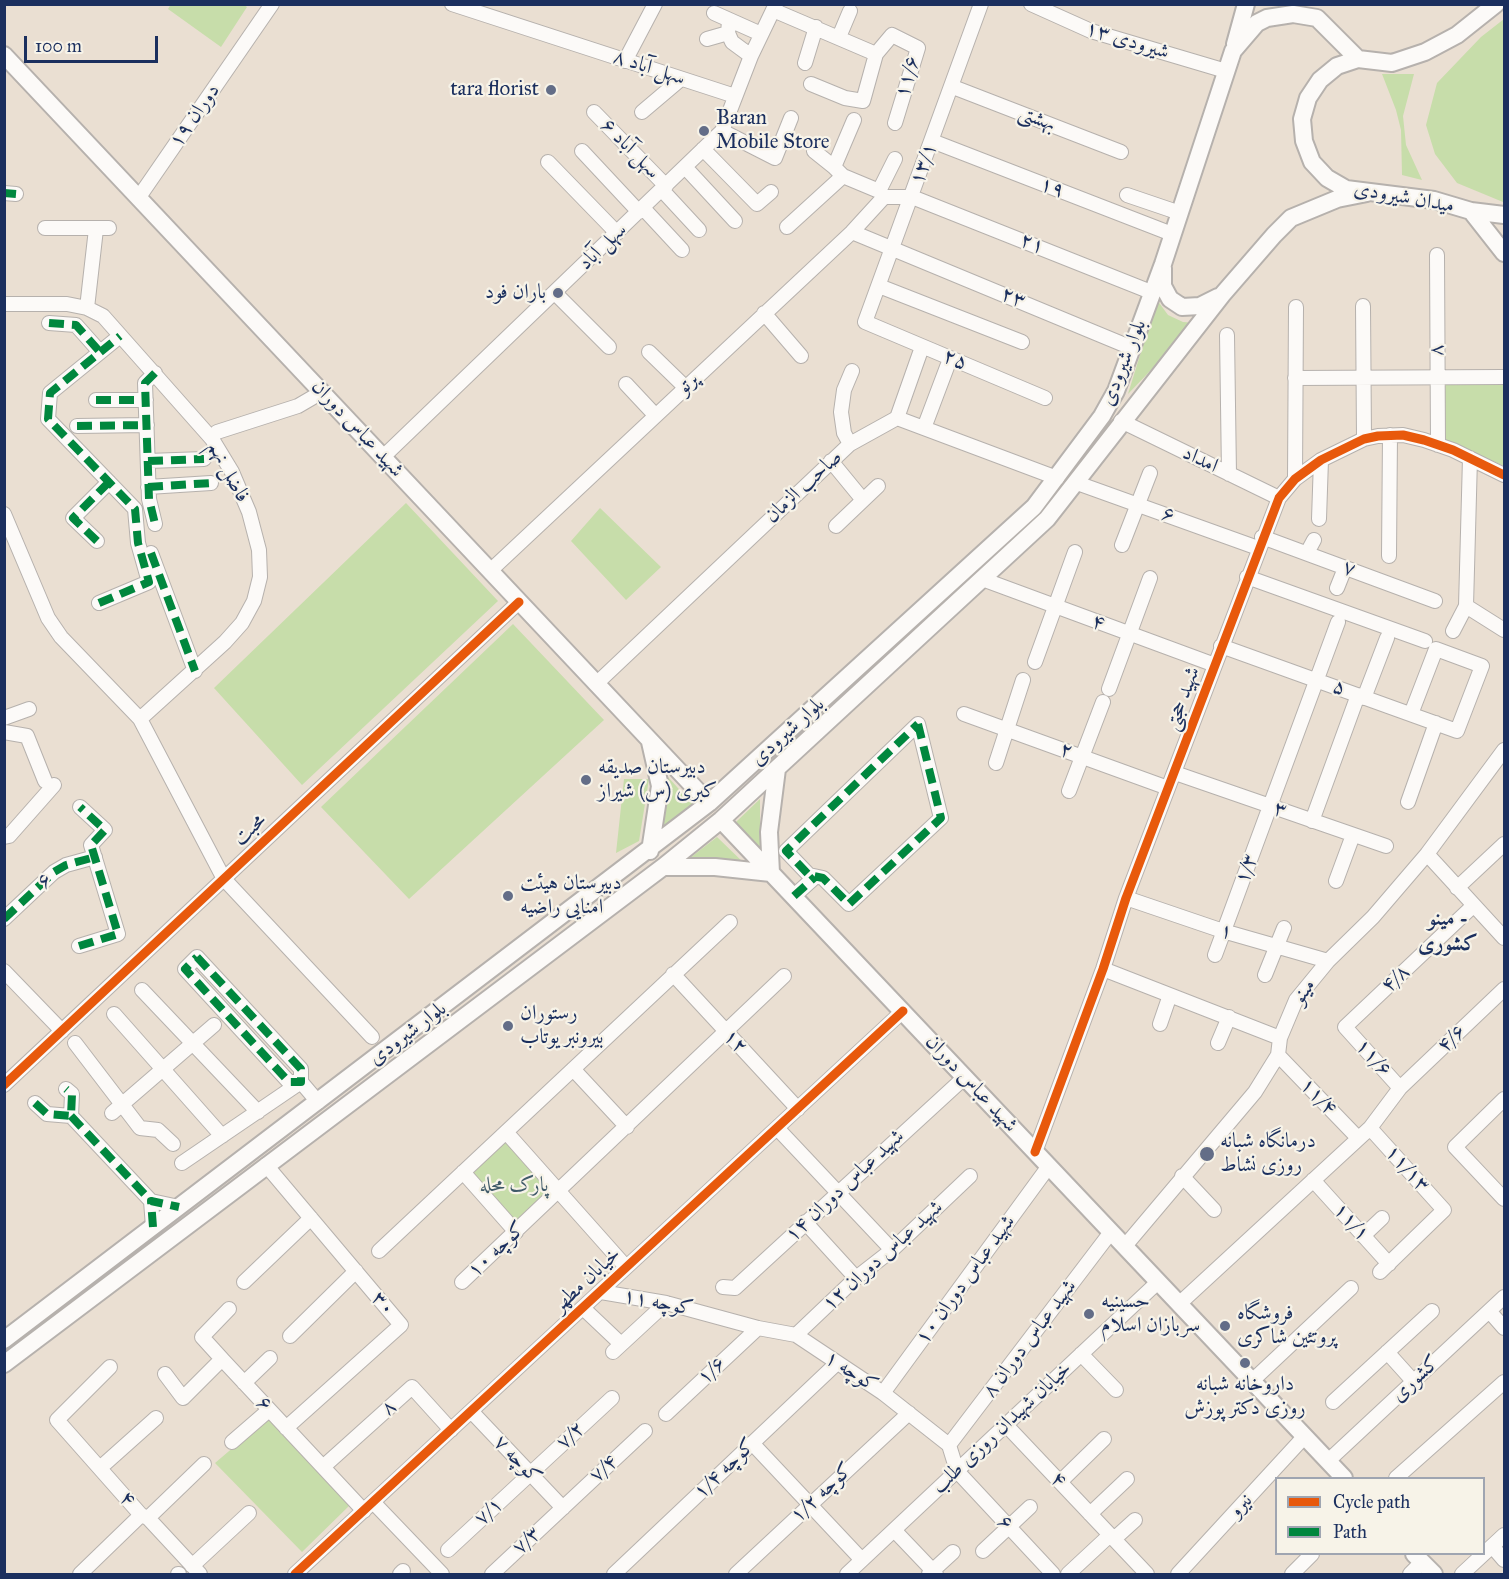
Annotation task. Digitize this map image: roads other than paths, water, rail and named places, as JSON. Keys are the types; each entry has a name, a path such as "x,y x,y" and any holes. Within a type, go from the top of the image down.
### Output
{"main road":[{"path":"1233,51 1246,4"},
{"path":"1304,4 1318,11 1358,59 1392,63 1425,52 1456,35 1496,4"},
{"name":"بلوار شیرودی","path":"4,1340 650,851 727,787 1034,507 1102,416 1116,392 1163,264 1233,51 1257,23 1267,18 1318,11"},
{"name":"شهید عباس دوران","path":"4,55 709,803"},
{"name":"میدان شیرودی","path":"1358,59 1337,66 1320,80 1308,98 1302,119 1304,141 1312,162 1327,178 1346,189 1434,200 1472,211 1504,215"},
{"name":"بلوار شیرودی","path":"4,1364 663,867 721,820 1047,519 1077,483 1121,421 1191,337 1222,295 1291,218 1337,199 1367,193"},
{"path":"1472,211 1504,253"},
{"path":"1163,264 1163,286 1170,299 1182,307 1200,306 1222,295"},
{"path":"929,604 941,617"},
{"path":"650,741 660,786 650,851"},
{"path":"663,867 715,867 771,873 768,832 777,769"},
{"path":"690,784 709,789 727,787"},
{"name":"شهید عباس دوران","path":"721,820 1342,1477"},
{"path":"468,988 473,1009"},
{"path":"454,999 473,1009"},
{"path":"1418,1558 1434,1575"}],"street":[{"name":"دوران ۱۹","path":"139,197 272,4"},
{"name":"سهل آباد ۸","path":"452,4 735,96"},
{"path":"625,61 655,4"},
{"name":"۱۳/۱","path":"865,322 953,87 981,4"},
{"name":"شیرودی ۱۳","path":"1031,4 1090,31 1226,71"},
{"path":"774,7 876,54 863,101 845,98 811,84"},
{"name":"سهل آباد","path":"383,458 722,131 751,56 774,7"},
{"path":"839,37 850,11"},
{"path":"714,13 728,27 732,42 751,56"},
{"path":"707,39 728,27 761,34"},
{"path":"805,63 816,27"},
{"name":"۱۱/۶","path":"876,54 892,35 918,48 895,123"},
{"path":"642,112 681,79"},
{"name":"بهشتی","path":"953,87 1121,152"},
{"name":"سهل آباد ۶","path":"594,112 699,230"},
{"path":"722,131 776,158 791,118"},
{"path":"787,227 839,172 854,120"},
{"name":"۱۹","path":"932,141 1172,234"},
{"path":"704,148 757,204 771,192"},
{"path":"582,151 682,250"},
{"path":"814,151 839,172 882,194 912,197"},
{"name":"پرتو","path":"490,571 852,232 882,194 895,159"},
{"path":"548,162 617,233"},
{"path":"685,167 735,221"},
{"path":"1127,195 1180,213"},
{"name":"۲۱","path":"912,197 1151,292"},
{"path":"45,228 102,228 87,308"},
{"name":"۲۳","path":"852,232 1132,348"},
{"name":"۸","path":"1437,255 1438,445"},
{"path":"879,286 1022,342"},
{"path":"555,293 609,347"},
{"name":"فاضل نهم","path":"4,304 67,304 87,308 102,316 212,439 232,472 249,512 259,550 260,577 254,602 242,623 195,671 140,719"},
{"path":"1363,306 1364,439"},
{"path":"1295,479 1296,307"},
{"path":"764,313 801,356"},
{"name":"۲۵","path":"865,322 1045,398"},
{"path":"49,323 76,326 100,352"},
{"path":"1227,335 1229,474"},
{"path":"99,603 149,582 138,543 135,509 48,419 50,393 120,336"},
{"path":"922,347 897,418 1056,478"},
{"path":"649,352 685,387"},
{"path":"924,428 950,359"},
{"path":"850,444 844,433 841,412 844,390 852,371"},
{"path":"155,373 145,383 148,487 155,524"},
{"path":"1295,378 1504,377"},
{"path":"626,384 655,415"},
{"path":"217,432 298,406 322,392"},
{"path":"96,400 146,400"},
{"name":"صاحب الزمان","path":"596,684 850,444 897,418"},
{"name":"امداد","path":"1121,421 1279,498"},
{"path":"77,426 147,425"},
{"path":"1389,435 1389,556"},
{"name":"شهید حجتی","path":"1035,1152 1103,969 1126,898 1279,498 1295,479 1321,460 1364,439 1389,435 1403,435 1438,445 1504,475"},
{"path":"1453,631 1466,606 1470,458"},
{"path":"148,461 204,459"},
{"path":"1319,519 1321,460"},
{"path":"831,462 863,500"},
{"path":"1122,545 1150,473"},
{"path":"97,541 74,518 109,482"},
{"path":"148,487 211,483"},
{"name":"۶","path":"1077,483 1260,543"},
{"path":"836,526 878,486"},
{"path":"4,514 48,618 61,637 140,719 224,879 372,1036"},
{"path":"1307,554 1314,540"},
{"name":"۷","path":"1260,543 1307,554 1435,601"},
{"path":"1035,662 1074,552"},
{"path":"151,553 195,671"},
{"path":"1367,576 1371,562"},
{"path":"1337,588 1346,568"},
{"path":"1247,577 1431,645 1411,714"},
{"path":"1069,791 1150,578"},
{"name":"۴","path":"982,579 1215,665"},
{"name":"محبت","path":"4,1085 519,602"},
{"path":"1466,606 1504,629"},
{"name":"۱/۳","path":"1215,955 1338,622"},
{"path":"1312,821 1361,696 1388,638"},
{"name":"۵","path":"1221,646 1457,731 1482,666 1431,645"},
{"path":"996,763 1023,680"},
{"path":"4,718 29,709"},
{"name":"۲","path":"964,714 1168,788"},
{"path":"1408,802 1436,723"},
{"path":"794,896 815,877 824,878 849,904 941,818 918,724 786,851 809,876 815,877"},
{"path":"4,732 27,736 49,783 9,836 4,837"},
{"name":"مینو","path":"1125,1246 1255,1092 1278,1055 1280,1038 1296,1000 1328,961 1373,917 1427,854 1504,750"},
{"name":"۳","path":"1175,773 1386,846"},
{"path":"79,946 118,934 91,845 105,830 80,807"},
{"path":"1336,881 1353,835"},
{"path":"1457,888 1504,844"},
{"path":"1427,854 1504,939"},
{"name":"۶","path":"4,919 54,872 66,865 94,857"},
{"name":"۱","path":"1126,898 1223,932 1277,945 1328,961"},
{"name":"۴/۸","path":"1345,1027 1473,906"},
{"path":"379,1251 730,922"},
{"path":"1265,975 1284,928"},
{"path":"301,1083 289,1082 185,969 197,957 301,1069 301,1083 318,1102"},
{"path":"1103,969 1280,1038"},
{"name":"۱۲","path":"673,974 798,1109"},
{"name":"کوچه ۱۰","path":"462,1282 784,976"},
{"path":"7,979 62,1031"},
{"name":"۴/۶","path":"1179,1304 1370,1128 1400,1088 1504,989"},
{"path":"142,990 258,1112"},
{"path":"1160,1024 1170,995"},
{"name":"خیابان مطهر","path":"295,1575 903,1011"},
{"path":"114,1014 222,1136"},
{"path":"1218,1043 1228,1017"},
{"path":"117,1110 214,1025"},
{"name":"۱۱/۶","path":"1345,1027 1400,1088"},
{"path":"75,1043 117,1110 140,1128 158,1130 173,1144"},
{"name":"۱۱/۴","path":"1278,1055 1358,1138"},
{"path":"573,1069 627,1127"},
{"name":"شهید عباس دوران ۱۴","path":"723,1287 735,1288 965,1077"},
{"path":"182,1163 301,1083"},
{"path":"66,1089 72,1094 71,1116"},
{"path":"1504,1099 1455,1147 1504,1199"},
{"path":"35,1103 46,1114 71,1116 151,1201 179,1207"},
{"path":"777,1128 892,1250"},
{"name":"۱۱/۱۳","path":"1370,1128 1444,1210 1384,1268"},
{"path":"506,1132 626,1267"},
{"name":"۳۰","path":"266,1165 401,1326 286,1428"},
{"name":"شهید عباس دوران ۱۰","path":"883,1393 1049,1166"},
{"path":"463,1172 516,1232"},
{"name":"شهید عباس دوران ۱۲","path":"796,1335 856,1278 892,1250 970,1176"},
{"path":"1182,1176 1214,1210"},
{"name":"۱۱/۱","path":"1313,1180 1363,1236 1384,1268"},
{"path":"151,1201 153,1227"},
{"path":"244,1282 311,1218"},
{"path":"1363,1236 1382,1218"},
{"path":"805,1222 856,1278"},
{"name":"شهید عباس دوران ۸","path":"949,1445 1111,1232"},
{"path":"290,1335 356,1271"},
{"name":"خیابان شهیدان روزی طلب","path":"851,1573 862,1560 1158,1282"},
{"path":"1252,1381 1351,1288"},
{"name":"کوچه ۱۱","path":"601,1292 666,1303 714,1315"},
{"name":"کشوری","path":"1328,1461 1504,1297"},
{"path":"582,1308 617,1348 666,1303"},
{"name":"۶","path":"229,1309 202,1337 323,1467 442,1575"},
{"path":"1332,1402 1432,1311"},
{"path":"1490,1312 1504,1328"},
{"name":"کوچه ۱","path":"714,1315 758,1328 796,1335 836,1364 883,1393 949,1445"},
{"name":"۱/۶","path":"666,1414 758,1328"},
{"path":"1387,1352 1414,1382"},
{"path":"1082,1354 1116,1390"},
{"path":"244,1383 270,1358"},
{"path":"165,1374 183,1398 222,1359"},
{"name":"کوچه ۱/۴","path":"623,1571 752,1443 836,1364"},
{"name":"۴","path":"110,1367 57,1420 144,1517 196,1570"},
{"path":"1398,1477 1504,1382"},
{"name":"۸","path":"323,1467 412,1387 451,1430"},
{"name":"۷/۲","path":"530,1474 612,1398"},
{"path":"232,1442 269,1410"},
{"name":"کوچه ۷","path":"471,1411 563,1508"},
{"name":"کوچه ۱/۲","path":"736,1575 909,1413"},
{"path":"100,1468 156,1418"},
{"name":"۴","path":"1006,1425 1112,1537"},
{"name":"۷/۴","path":"563,1508 645,1431"},
{"name":"نیرو","path":"1178,1575 1304,1437"},
{"path":"1060,1482 1104,1439"},
{"path":"752,1443 862,1560"},
{"path":"949,1445 957,1471"},
{"path":"80,1575 204,1464"},
{"name":"۶","path":"957,1471 1053,1575"},
{"name":"۷/۱","path":"448,1550 530,1474"},
{"path":"1090,1514 1127,1479"},
{"name":"۷/۳","path":"492,1575 563,1508"},
{"path":"983,1551 1030,1508"},
{"path":"196,1570 249,1513"},
{"path":"1068,1575 1112,1537 1136,1520"},
{"path":"894,1530 932,1573 953,1552"},
{"path":"1485,1553 1504,1534"},
{"path":"1112,1537 1148,1575"},
{"path":"1492,1546 1504,1560"},
{"path":"1292,1575 1311,1555"},
{"path":"1461,1575 1482,1555"},
{"path":"1410,1575 1418,1558"}],"place":[{"name":"tara florist","path":"551,90"},
{"name":"Baran Mobile Store","path":"704,131"},
{"name":"باران فود","path":"558,293"},
{"name":"دبیرستان صدیقه کبری (س) شیراز","path":"586,780"},
{"name":"دبیرستان هیئت امنایی راضیه","path":"508,896"},
{"name":"رستوران بیرونبر یوتاب","path":"508,1026"},
{"name":"درمانگاه شبانه روزی نشاط","path":"1207,1154"},
{"name":"حسینیه سربازان اسلام","path":"1089,1314"},
{"name":"فروشگاه پروتئین شاکری","path":"1225,1326"},
{"name":"داروخانه شبانه روزی دکتر پوزش","path":"1245,1363"}],"district":[{"name":"مینو - کشوری","path":"1448,932"}],"park label":[{"name":"پارک محله","path":"514,1186"}]}
